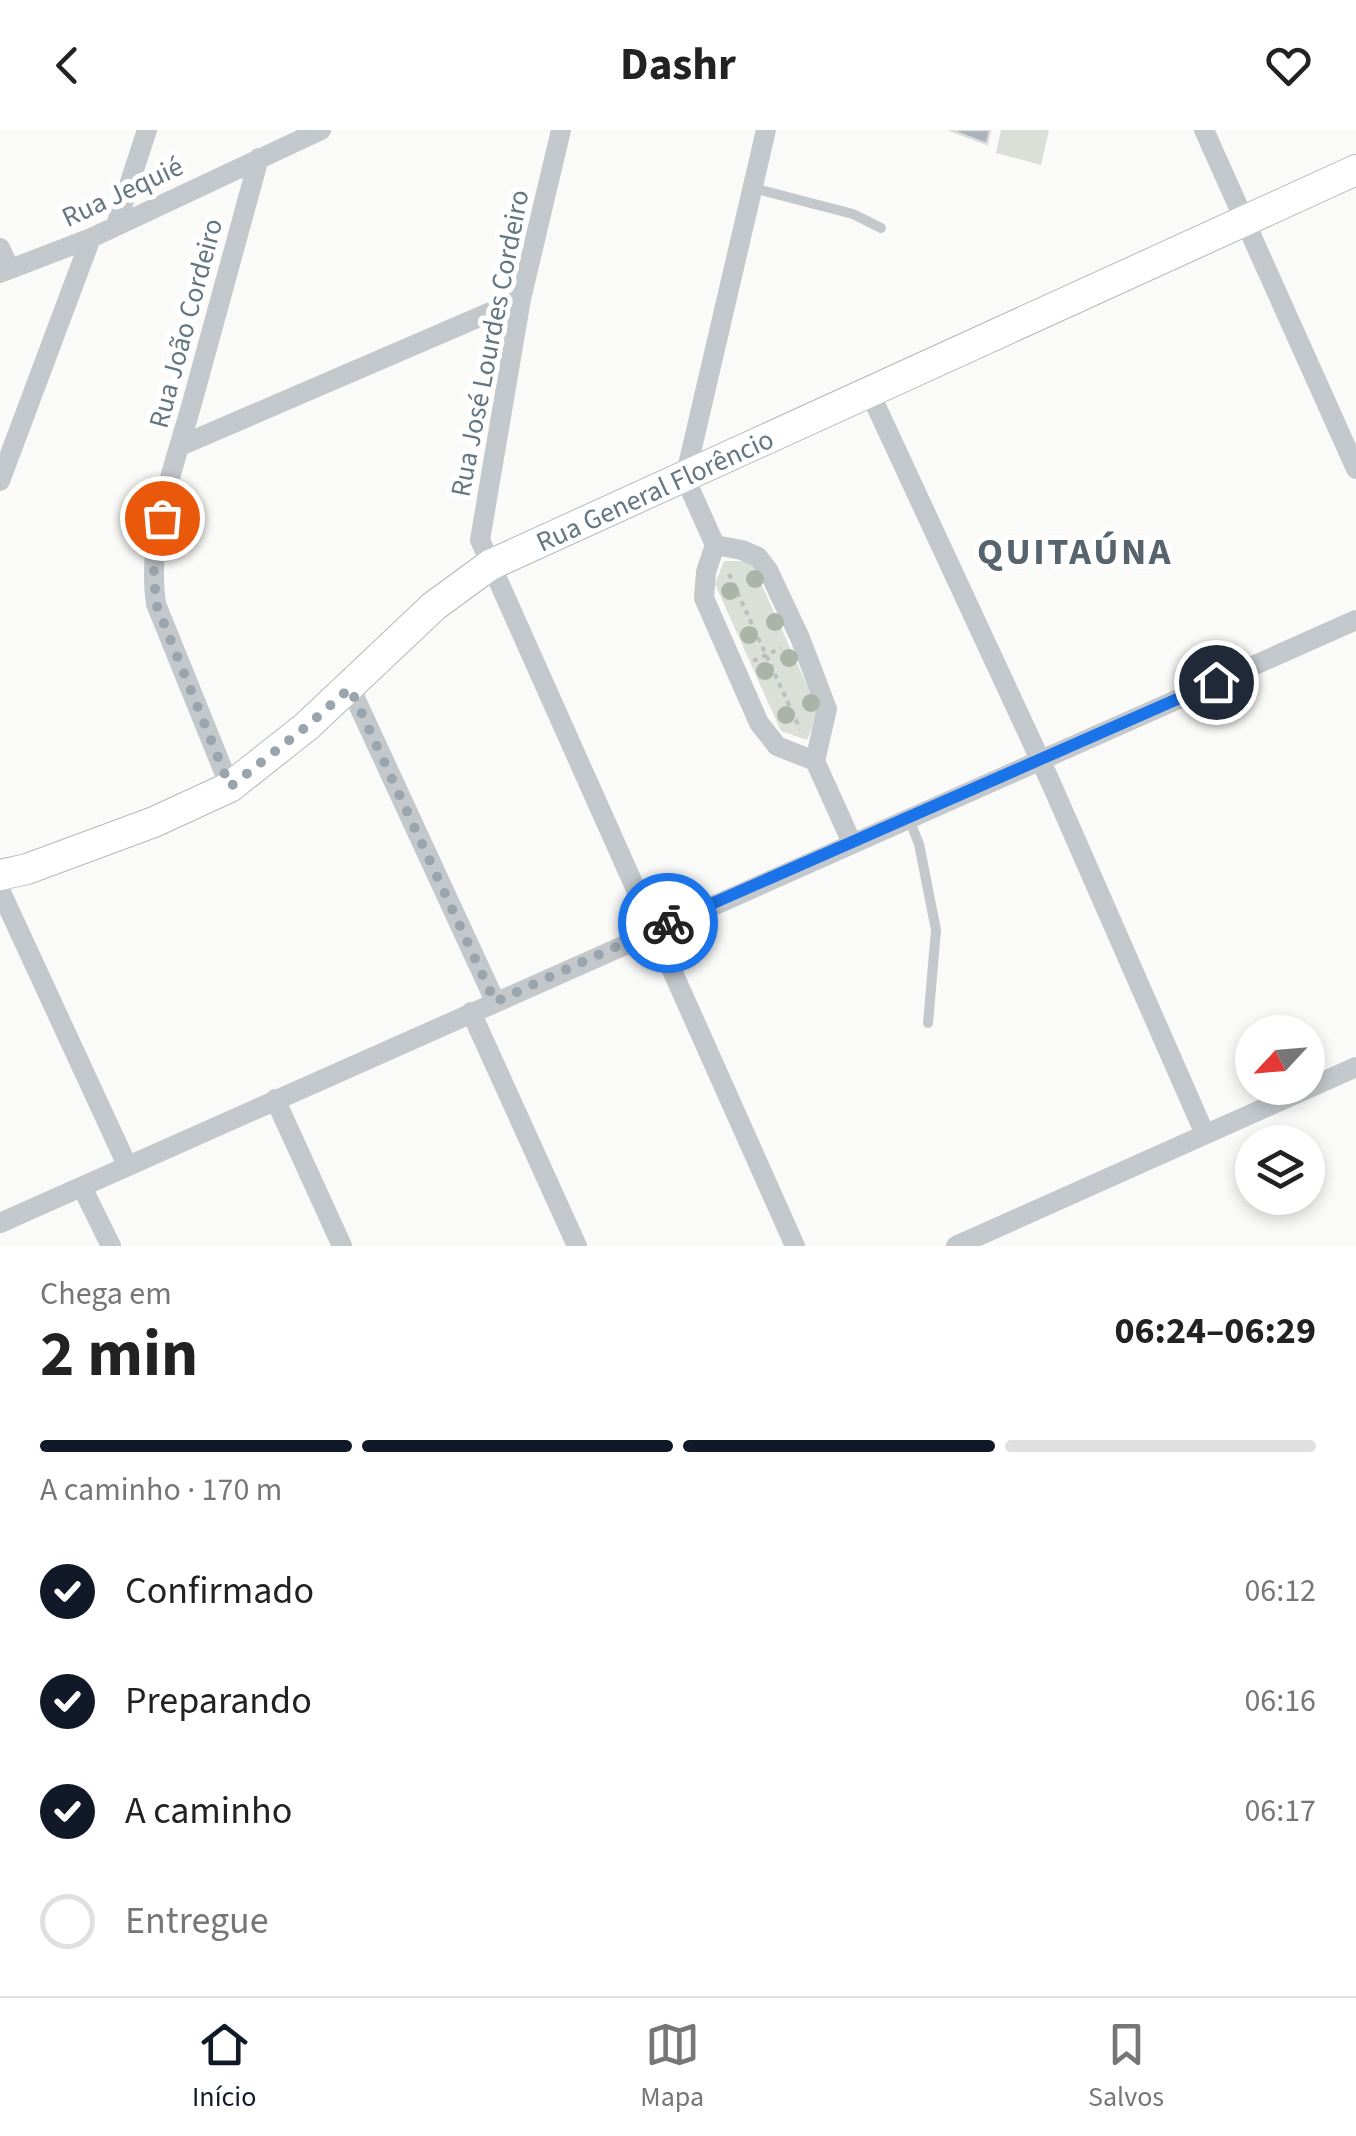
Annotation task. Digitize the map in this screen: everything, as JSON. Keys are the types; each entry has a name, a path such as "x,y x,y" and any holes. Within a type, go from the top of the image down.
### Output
{"street":[{"path":"116,225 147,130"},
{"name":"Rua Jequié","path":"5,271 90,238 321,130"},
{"name":"Rua José Lourdes Cordeiro","path":"561,130 521,299 480,540 795,1246"},
{"path":"766,130 685,478 715,545 706,572 704,598 735,669 766,734 777,746 815,761"},
{"path":"1204,130 1356,469"},
{"name":"Rua João Cordeiro","path":"230,787 156,604 152,576 153,557 180,446 259,158"},
{"name":"Rua General Florêncio","path":"0,875 27,870 154,822 230,787 350,688 434,606 490,564 1356,170"},
{"path":"0,481 90,238"},
{"path":"0,248 5,271"},
{"path":"180,446 521,299"},
{"path":"870,391 1040,760 1204,1132"},
{"path":"715,545 742,550 758,558 768,570 800,638 827,709 815,761 852,843"},
{"path":"0,1223 1356,620"},
{"path":"350,688 495,1002"},
{"path":"0,890 126,1165"},
{"path":"471,1012 577,1246"},
{"path":"956,1246 1356,1067"},
{"path":"275,1099 342,1246"},
{"path":"82,1186 111,1246"}],"lane":[{"path":"752,188 852,214 881,228"},
{"path":"909,818 919,844 936,930 928,1024"}],"path":[{"path":"715,545 815,761"},
{"path":"735,669 800,638"}],"shaded area":[{"path":"1001,130 1049,130 1041,165 996,153"},
{"path":"724,561 751,561 819,712 807,740 781,731 715,584"}],"building":[{"path":"950,130 990,130 987,144"}],"way so far":[{"path":"162,518 153,557 156,604 230,787 350,688 495,1002 668,923"}],"district":[{"name":"QUITAÚNA","path":"1075,551"}],"route":[{"path":"668,923 1216,682"}]}
